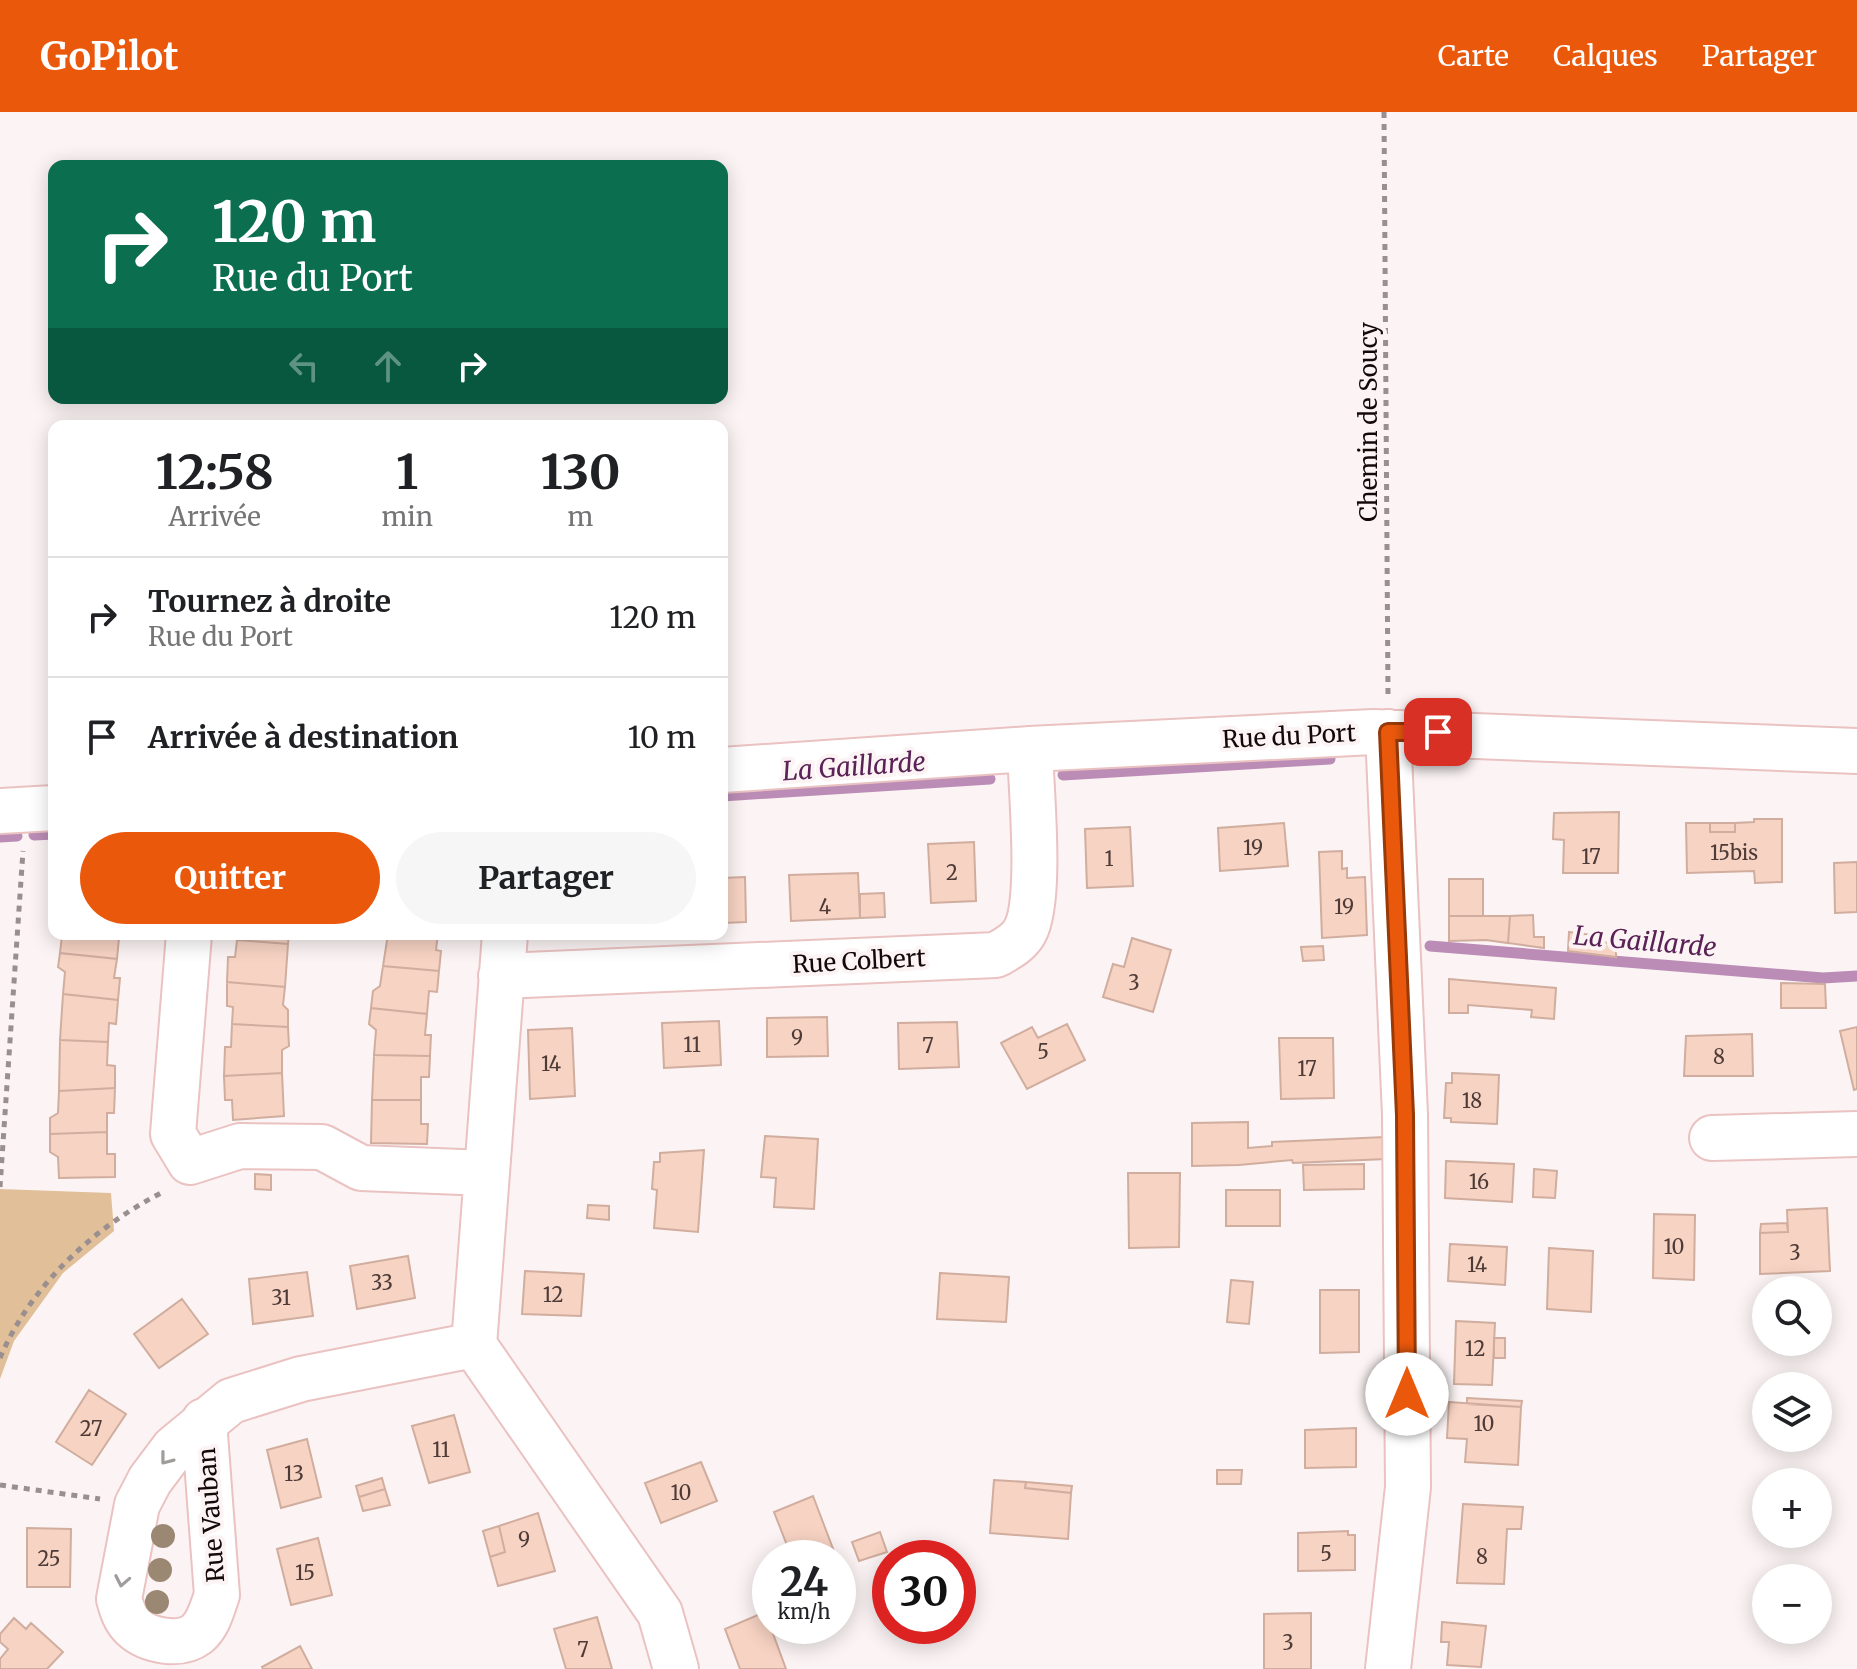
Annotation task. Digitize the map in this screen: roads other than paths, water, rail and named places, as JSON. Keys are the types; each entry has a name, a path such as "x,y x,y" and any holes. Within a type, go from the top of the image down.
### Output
{"street":[{"name":"Rue du Port","path":"728,770 1030,749 1388,732 1857,751"},
{"path":"1388,732 1405,1115 1408,1487 1388,1669"},
{"name":"Rue Colbert","path":"503,955 996,955 1013,945 1025,931 1034,897 1030,749"},
{"path":"189,940 173,1134 190,1162 240,1146 322,1147 361,1168 486,1173"},
{"path":"503,955 474,1345 660,1613 676,1669"},
{"path":"1712,1138 1857,1134"},
{"name":"Rue Vauban","path":"204,1421 217,1595 208,1620 199,1633 185,1641 160,1640 133,1627 123,1614 119,1599 137,1505 150,1480 174,1448 204,1421 231,1401 301,1379 474,1345"}],"waterway":[{"name":"La Gaillarde","path":"1063,775 1330,759"},
{"name":"La Gaillarde","path":"728,796 990,779"},
{"name":"La Gaillarde","path":"34,835 48,834"},
{"name":"La Gaillarde","path":"0,837 17,836"},
{"name":"La Gaillarde","path":"1430,946 1823,978 1857,976"}]}
